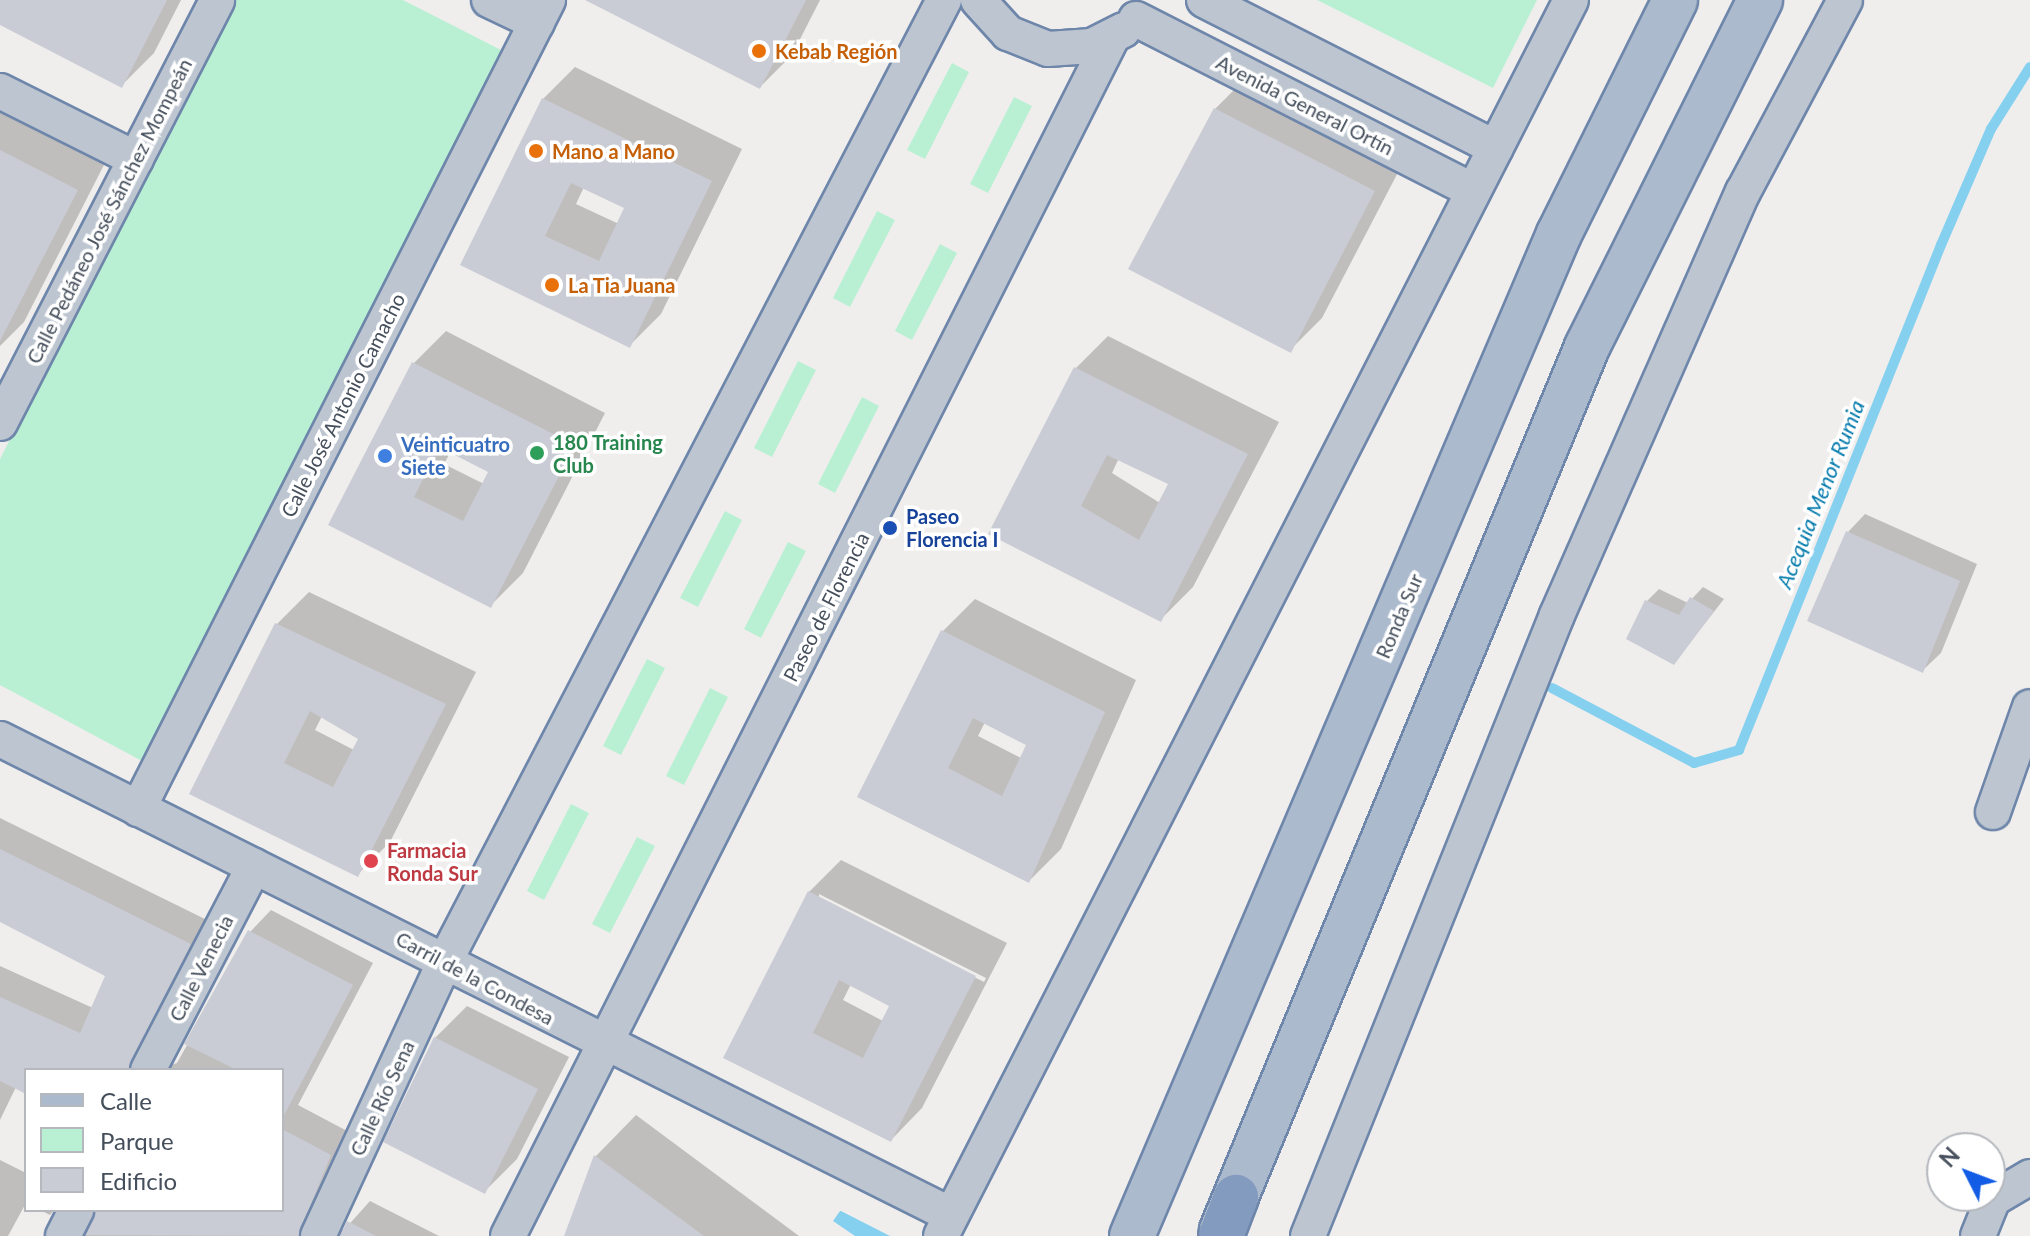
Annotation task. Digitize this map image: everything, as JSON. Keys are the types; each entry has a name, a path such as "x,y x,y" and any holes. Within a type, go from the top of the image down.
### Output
{"main road":[{"name":"Ronda Sur","path":"1132,1236 1559,234 1675,0"},
{"path":"1225,1223 1587,347 1760,0"}],"street":[{"name":"Calle Pedáneo José Sánchez Mompeán","path":"0,421 217,0"},
{"path":"489,0 542,11"},
{"path":"445,961 944,0"},
{"path":"978,0 1008,33 1038,46 1071,50 1133,19"},
{"path":"1204,0 1496,148"},
{"path":"946,1225 1571,0"},
{"path":"1308,1236 1557,615 1743,192 1845,0"},
{"name":"Calle José Antonio Camacho","path":"138,809 542,11"},
{"name":"Avenida General Ortín","path":"1133,19 1473,191"},
{"name":"Paseo de Florencia","path":"508,1236 1133,19"},
{"path":"0,91 136,159"},
{"path":"1993,812 2030,707"},
{"name":"Carril de la Condesa","path":"0,739 445,961 946,1225"},
{"name":"Calle Venecia","path":"149,1068 254,866"},
{"name":"Calle Río Sena","path":"318,1236 445,961"},
{"path":"1978,1236 1993,1199 2030,1177"},
{"path":"63,1236 75,1212"}],"green space":[{"path":"232,0 403,0 503,51 142,761 0,685 0,459"},
{"path":"1317,0 1537,0 1493,88"},
{"path":"952,63 969,72 925,159 907,150"},
{"path":"1014,97 1032,106 988,193 970,184"},
{"path":"877,211 895,220 850,307 833,298"},
{"path":"940,244 957,253 912,340 895,331"},
{"path":"798,361 816,370 772,457 754,448"},
{"path":"862,397 879,406 835,493 818,484"},
{"path":"725,511 742,520 698,607 680,598"},
{"path":"788,542 806,551 761,638 744,629"},
{"path":"647,659 665,668 621,755 603,746"},
{"path":"710,688 728,697 684,785 666,776"},
{"path":"571,804 589,813 544,900 527,891"},
{"path":"637,837 655,846 610,933 592,924"}],"water":[{"path":"840,1211 890,1236 855,1236 833,1221"}],"building":[{"path":"0,0 167,0 122,88 0,25"},
{"path":"585,0 806,0 760,89"},
{"path":"542,98 712,181 630,348 460,265","holes":["571,183 624,208 599,261 545,236"]},
{"path":"1214,108 1375,191 1291,353 1128,269"},
{"path":"0,150 78,190 0,341"},
{"path":"412,362 575,445 491,608 328,525","holes":["439,447 488,472 463,521 414,497"]},
{"path":"1074,367 1248,454 1161,622 988,534","holes":["1107,455 1168,484 1139,540 1081,506"]},
{"path":"1846,531 1960,581 1923,673 1807,621"},
{"path":"1690,597 1714,611 1674,665 1626,639 1645,600 1679,615"},
{"path":"275,623 446,704 358,877 189,794","holes":["310,711 358,739 333,787 284,763"]},
{"path":"941,630 1105,712 1029,883 857,797","holes":["973,718 1026,745 1002,796 948,768"]},
{"path":"0,849 191,944 129,1068 24,1068 24,1093 0,1081 0,997 80,1033 105,976 0,922"},
{"path":"808,891 976,976 891,1142 723,1058","holes":["839,980 889,1006 863,1058 813,1033"]},
{"path":"248,930 353,985 284,1115 284,1068 233,1068 184,1044"},
{"path":"434,1037 538,1089 485,1194 383,1142"},
{"path":"284,1130 331,1155 298,1236 86,1235 95,1212 284,1212"},
{"path":"594,1155 704,1236 564,1236"},
{"path":"347,1221 376,1236 340,1236"}],"waterway":[{"name":"Acequia Menor Rumia","path":"1552,688 1694,763 1739,750 1941,245 1991,129 2030,67"}],"place":[{"name":"Kebab Región","path":"759,51"},
{"name":"Mano a Mano","path":"536,151"},
{"name":"La Tia Juana","path":"552,285"},
{"name":"180 Training Club","path":"537,453"},
{"name":"Veinticuatro Siete","path":"385,456"},
{"name":"Paseo Florencia I","path":"890,528"},
{"name":"Farmacia Ronda Sur","path":"371,861"}]}
